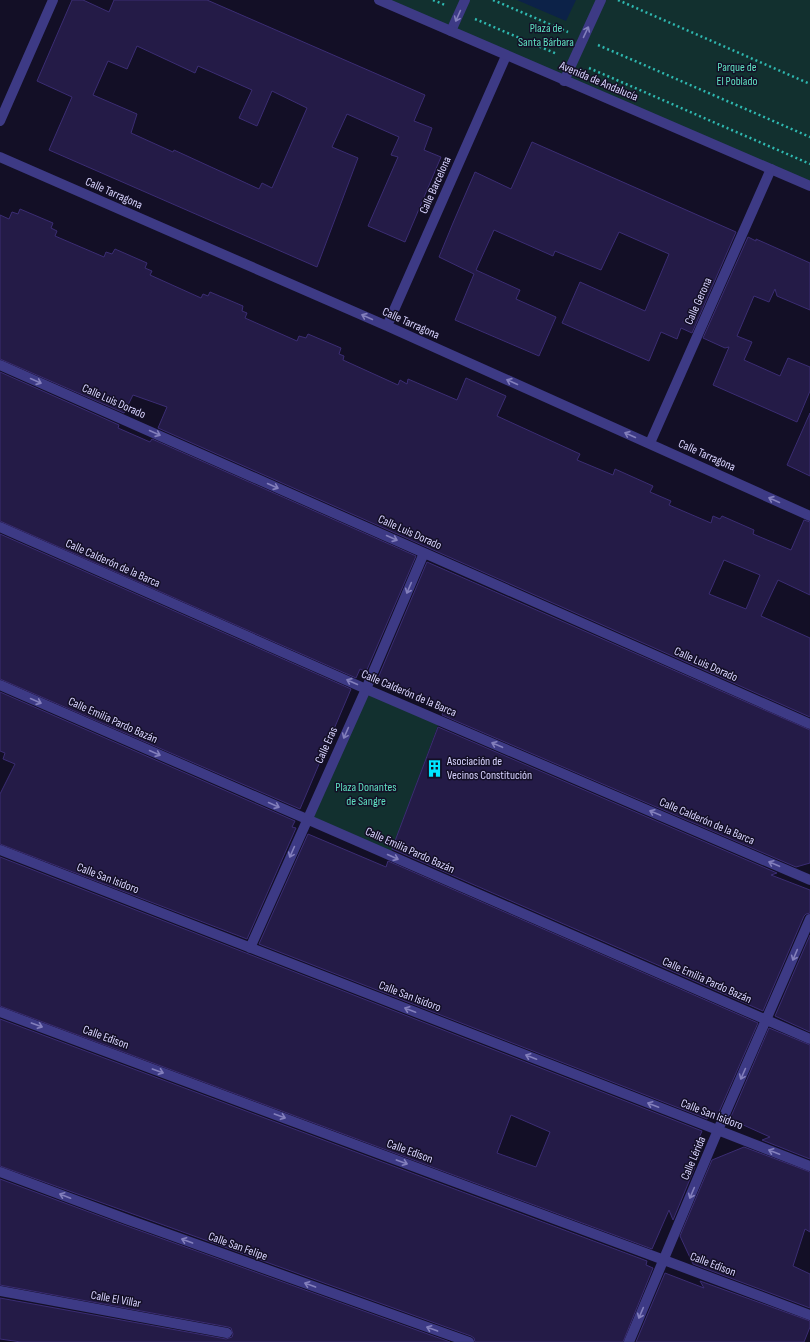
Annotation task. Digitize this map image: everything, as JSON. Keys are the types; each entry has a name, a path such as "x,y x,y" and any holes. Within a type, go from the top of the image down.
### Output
{"street":[{"path":"0,121 53,0"},
{"name":"Avenida de Andalucía","path":"379,0 810,186"},
{"path":"451,31 465,0"},
{"path":"564,81 601,0"},
{"name":"Calle Barcelona","path":"387,326 506,56"},
{"name":"Calle Tarragona","path":"0,157 387,326 810,516"},
{"name":"Calle Gerona","path":"650,443 771,169"},
{"name":"Calle Luis Dorado","path":"0,365 810,724"},
{"name":"Calle Calderón de la Barca","path":"0,527 366,689 810,880"},
{"name":"Calle Eras","path":"250,948 366,689 424,552"},
{"name":"Calle Emilia Pardo Bazán","path":"0,685 810,1039"},
{"name":"Calle San Isidoro","path":"0,850 810,1166"},
{"name":"Calle Lérida","path":"629,1342 718,1130 810,919"},
{"name":"Calle Edison","path":"0,1012 810,1316"},
{"name":"Calle San Felipe","path":"0,1172 133,1222 469,1342"},
{"name":"Calle El Villar","path":"0,1291 227,1333"}],"path":[{"path":"433,0 810,164"},
{"path":"493,0 810,137"},
{"path":"618,0 810,84"}],"green space":[{"name":"Parque de El Poblado","path":"379,0 810,0 810,186"},
{"name":"Plaza Donantes de Sangre","path":"366,689 440,720 390,856 307,819"}],"water":[{"path":"517,0 576,0 566,21"}],"building":[{"path":"72,0 83,0 109,12 114,0 207,0 425,95 414,121 432,128 424,150 441,157 405,242 368,226 398,157 391,155 399,137 347,114 332,147 358,158 317,267 49,150 72,97 37,81","holes":["137,46 195,73 198,66 252,90 239,118 257,126 272,91 307,108 272,188 262,183 259,189 174,150 173,152 131,133 137,114 93,95 108,61 127,69"]},
{"path":"532,142 736,232 692,333 681,328 677,339 661,332 649,361 562,323 580,282 645,311 669,254 619,232 601,270 555,251 553,256 494,230 476,270 520,290 516,299 556,317 539,356 455,320 474,274 439,257 475,172 511,189"},
{"path":"20,209 53,223 51,228 57,231 55,236 104,257 106,252 112,254 115,249 147,263 145,268 152,271 150,275 201,298 203,294 208,296 210,292 243,306 242,311 247,313 245,318 297,341 299,336 306,338 308,334 341,348 339,354 344,356 343,360 398,385 400,380 407,384 408,379 457,400 466,378 506,396 497,416 580,454 577,460 613,475 615,469 653,486 650,492 671,501 669,505 711,523 713,516 720,519 722,516 754,530 753,534 791,550 804,520 810,522 810,595 778,580 761,616 810,638 810,717 158,428 167,407 133,395 124,413 0,359 0,215 9,219 12,212 18,214","holes":["724,560 760,575 746,609 709,594"]},
{"path":"748,237 756,241 756,239 810,263 810,310 777,296 775,289 769,302 754,296 737,336 752,342 744,360 780,376 788,358 810,367 810,391 797,422 713,385 729,347 725,348 703,338"},
{"path":"0,372 119,425 118,428 150,442 152,439 416,556 366,672 360,669 356,678 0,521"},
{"path":"810,413 810,476 787,465"},
{"path":"0,534 351,689 300,809 0,679"},
{"path":"427,562 810,730 810,863 796,867 442,715 445,707 378,678"},
{"path":"0,692 295,821 292,827 296,828 247,939 0,844 0,794 15,764 3,759 5,753 0,751"},
{"path":"438,727 777,873 771,875 810,890 810,913 804,916 763,1011 392,849"},
{"path":"308,834 386,867 388,861 758,1023 718,1114 711,1111 707,1119 259,944"},
{"path":"0,857 702,1131 685,1171 695,1167 673,1220 669,1210 652,1249 0,1006","holes":["511,1115 550,1132 536,1167 497,1153"]},
{"path":"810,935 810,1032 775,1016"},
{"path":"0,1019 647,1261 646,1265 653,1268 623,1342 475,1342 474,1338 471,1336 0,1166"},
{"path":"769,1028 810,1045 810,1159 762,1140 770,1137 730,1119"},
{"path":"744,1147 810,1172 810,1232 805,1229 793,1266 810,1274 810,1308 693,1264 680,1236 712,1160"},
{"path":"0,1179 450,1342 21,1342 0,1339 0,1298 226,1339 232,1337 233,1334 231,1328 228,1327 0,1285"},
{"path":"665,1273 704,1288 700,1281 810,1321 810,1327 804,1342 636,1342"}],"place":[{"name":"Asociación de Vecinos Constitución","path":"434,768"}],"park label":[{"name":"Plaza de Santa Bárbara","path":"546,35"}]}
